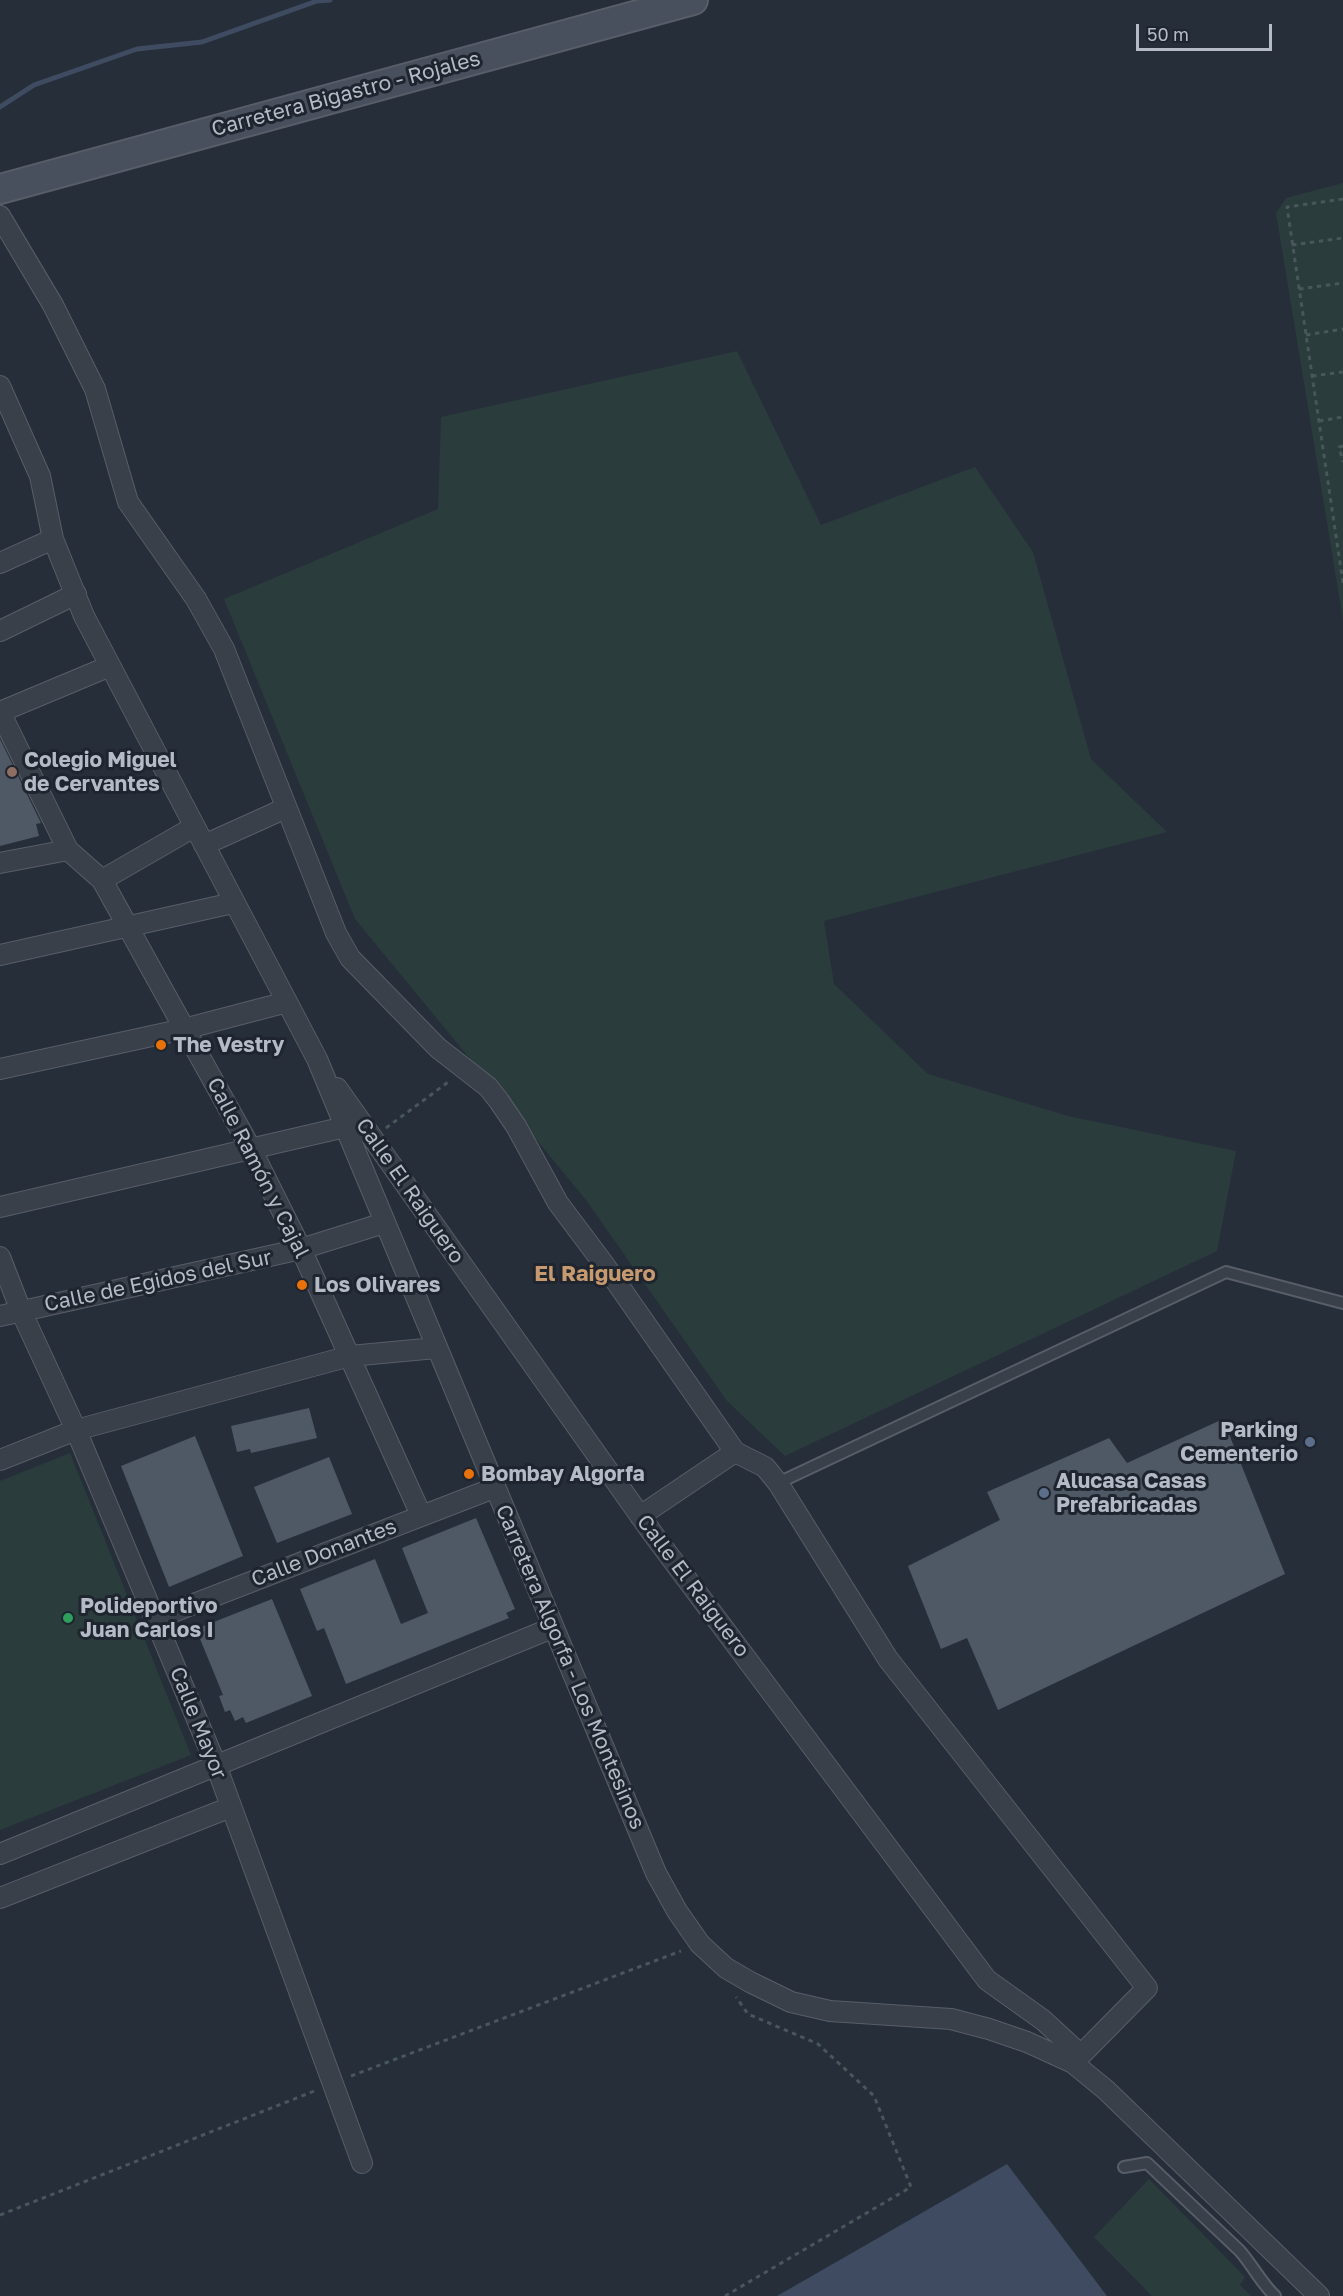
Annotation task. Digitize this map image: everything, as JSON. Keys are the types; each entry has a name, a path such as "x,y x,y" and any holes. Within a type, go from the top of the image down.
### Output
{"main road":[{"name":"Carretera Bigastro - Rojales","path":"0,189 693,0"}],"street":[{"path":"0,216 53,305 95,389 128,502 196,599 224,649 336,933 350,958 438,1048 488,1088 499,1101 516,1126 558,1203 603,1263 735,1452 765,1467 778,1483 902,1678 1147,1988 1077,2059"},
{"name":"Carretera Algorfa - Los Montesinos","path":"1,389 40,476 53,539 84,616 317,1059 552,1628 656,1873 676,1911 700,1944 726,1968 791,2002 830,2011 951,2019 1077,2059 1263,2244 1319,2296"},
{"path":"0,563 53,539"},
{"path":"0,631 76,594"},
{"path":"0,712 110,666"},
{"name":"Calle Ramón y Cajal","path":"0,712 68,850 102,879 126,927 251,1149 301,1249 421,1515"},
{"path":"204,845 286,808"},
{"path":"102,879 194,827"},
{"path":"0,863 68,850"},
{"path":"0,956 233,903"},
{"path":"0,1069 184,1029 287,1002"},
{"name":"Calle El Raiguero","path":"317,1059 640,1515 987,1980 1043,2020 1077,2059"},
{"path":"0,1207 345,1127"},
{"name":"Calle de Egidos del Sur","path":"0,1316 301,1249 384,1222"},
{"name":"Calle Mayor","path":"0,1257 21,1311 76,1430 216,1765 362,2163"},
{"path":"0,1460 76,1430 350,1356 436,1348"},
{"path":"640,1515 735,1452"},
{"name":"Calle Donantes","path":"154,1619 494,1488"},
{"path":"0,1854 552,1628"},
{"path":"0,1898 231,1807"}],"lane":[{"path":"778,1483 1226,1272 1343,1303"},
{"path":"1124,2167 1147,2163 1248,2260 1263,2285 1275,2296"},
{"path":"1248,2260 1263,2244"}],"path":[{"path":"1343,199 1287,207 1343,584"},
{"path":"1292,245 1343,238"},
{"path":"1299,289 1343,283"},
{"path":"1306,334 1343,329"},
{"path":"1312,376 1343,372"},
{"path":"1319,421 1343,417"},
{"path":"1343,446 1338,447 1341,462 1343,462"},
{"path":"373,1138 464,1069"},
{"path":"0,2215 332,2083 700,1944"},
{"path":"725,2296 911,2187 874,2096 818,2044 748,2013 734,1994"}],"shaded area":[{"path":"1343,183 1343,620 1276,213 1286,198"},
{"path":"737,351 821,525 975,467 1033,552 1091,759 1167,832 824,921 834,984 928,1074 1068,1116 1236,1151 1217,1251 785,1456 727,1401 586,1200 355,919 224,599 438,509 441,417"},
{"name":"Polideportivo Juan Carlos I","path":"70,1453 191,1755 0,1830 0,1481"},
{"path":"1149,2179 1245,2277 1240,2285 1251,2296 1152,2296 1094,2237"}],"water":[{"path":"1007,2164 1107,2296 777,2296"}],"building":[{"path":"0,739 41,823 36,824 39,836 0,846"},
{"path":"309,1408 317,1438 251,1453 250,1449 237,1452 231,1426"},
{"path":"1223,1419 1285,1574 998,1710 967,1638 941,1649 908,1566 1000,1520 987,1492 1109,1438 1127,1463"},
{"path":"195,1436 243,1556 169,1587 121,1466"},
{"path":"329,1457 352,1514 277,1543 254,1487"},
{"path":"476,1518 515,1609 506,1613 509,1618 346,1684 324,1628 317,1631 300,1589 375,1559 401,1624 428,1613 402,1548"},
{"path":"272,1599 312,1696 246,1723 243,1717 235,1721 230,1710 225,1712 219,1696 223,1695 196,1629"}],"waterway":[{"path":"0,107 34,85 137,49 202,42 317,1 330,0"}],"place":[{"name":"Colegio Miguel de Cervantes","path":"12,772"},
{"name":"The Vestry","path":"161,1045"},
{"name":"Los Olivares","path":"302,1285"},
{"name":"Parking Cementerio","path":"1310,1442"},
{"name":"Bombay Algorfa","path":"469,1474"},
{"name":"Alucasa Casas Prefabricadas","path":"1044,1493"},
{"name":"Polideportivo Juan Carlos I","path":"68,1618"}],"district":[{"name":"El Raiguero","path":"595,1274"}]}
